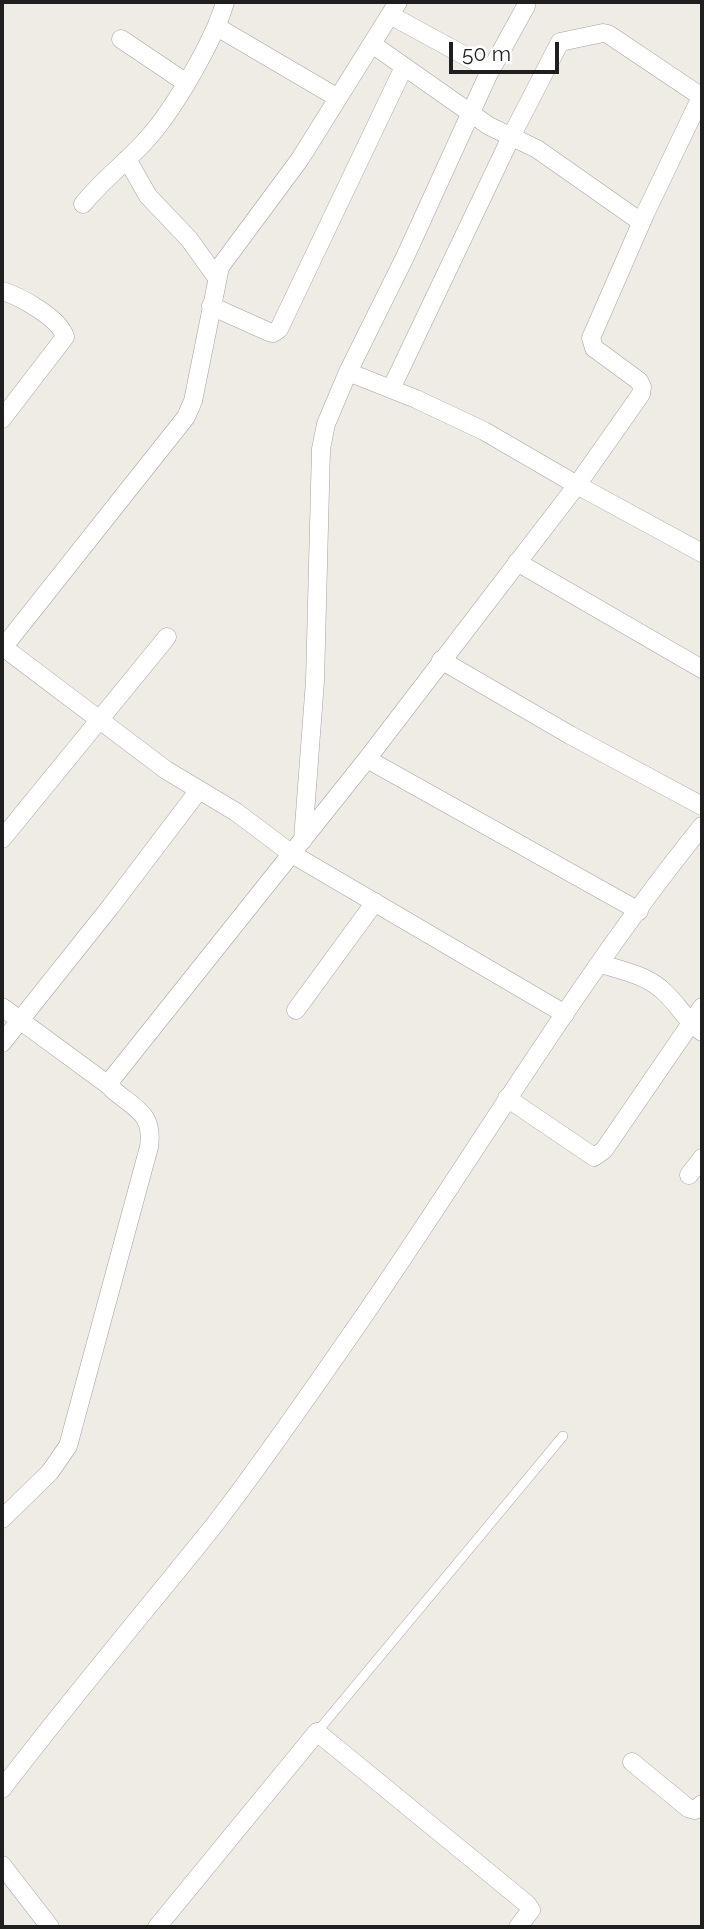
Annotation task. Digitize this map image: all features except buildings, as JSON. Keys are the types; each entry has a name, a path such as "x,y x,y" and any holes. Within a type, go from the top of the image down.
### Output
{"street":[{"path":"83,204 99,184 155,130 217,27 225,2"},
{"path":"298,847 315,681 321,449 326,424 491,70 526,6"},
{"path":"491,70 394,8 300,159 226,258 217,278 193,401 186,417 2,648 166,770 298,847 375,902 565,1014"},
{"path":"217,27 338,98"},
{"path":"111,1087 116,1075 367,759 577,485 641,394 642,387 633,374 591,345 594,330 641,222 702,96 608,34 563,40 511,137 391,388"},
{"path":"121,39 185,82"},
{"path":"372,44 471,113 537,149 641,222"},
{"path":"211,306 269,332 273,333 279,329 404,67"},
{"path":"127,159 148,196 189,239 217,278"},
{"path":"2,291 15,295 54,321 65,337 2,419"},
{"path":"348,372 391,388 484,430 577,485 702,553"},
{"path":"517,562 702,668"},
{"path":"2,839 167,637"},
{"path":"441,660 570,735 702,806"},
{"path":"367,759 639,911"},
{"path":"2,1043 199,790"},
{"path":"2,1789 214,1526 257,1467 354,1331 565,1014 702,827"},
{"path":"296,1010 375,902"},
{"path":"601,964 641,976 660,987 696,1028"},
{"path":"2,1007 111,1087 144,1115 150,1124 149,1147 68,1446 34,1490 2,1519"},
{"path":"508,1098 594,1157 604,1150 696,1028 702,1007"},
{"path":"689,1175 702,1158"},
{"path":"157,1927 317,1732 527,1904 531,1910 518,1927"},
{"path":"632,1762 688,1808 695,1810 702,1804"},
{"path":"5,1869 50,1927"}],"lane":[{"path":"317,1732 563,1436"}]}
